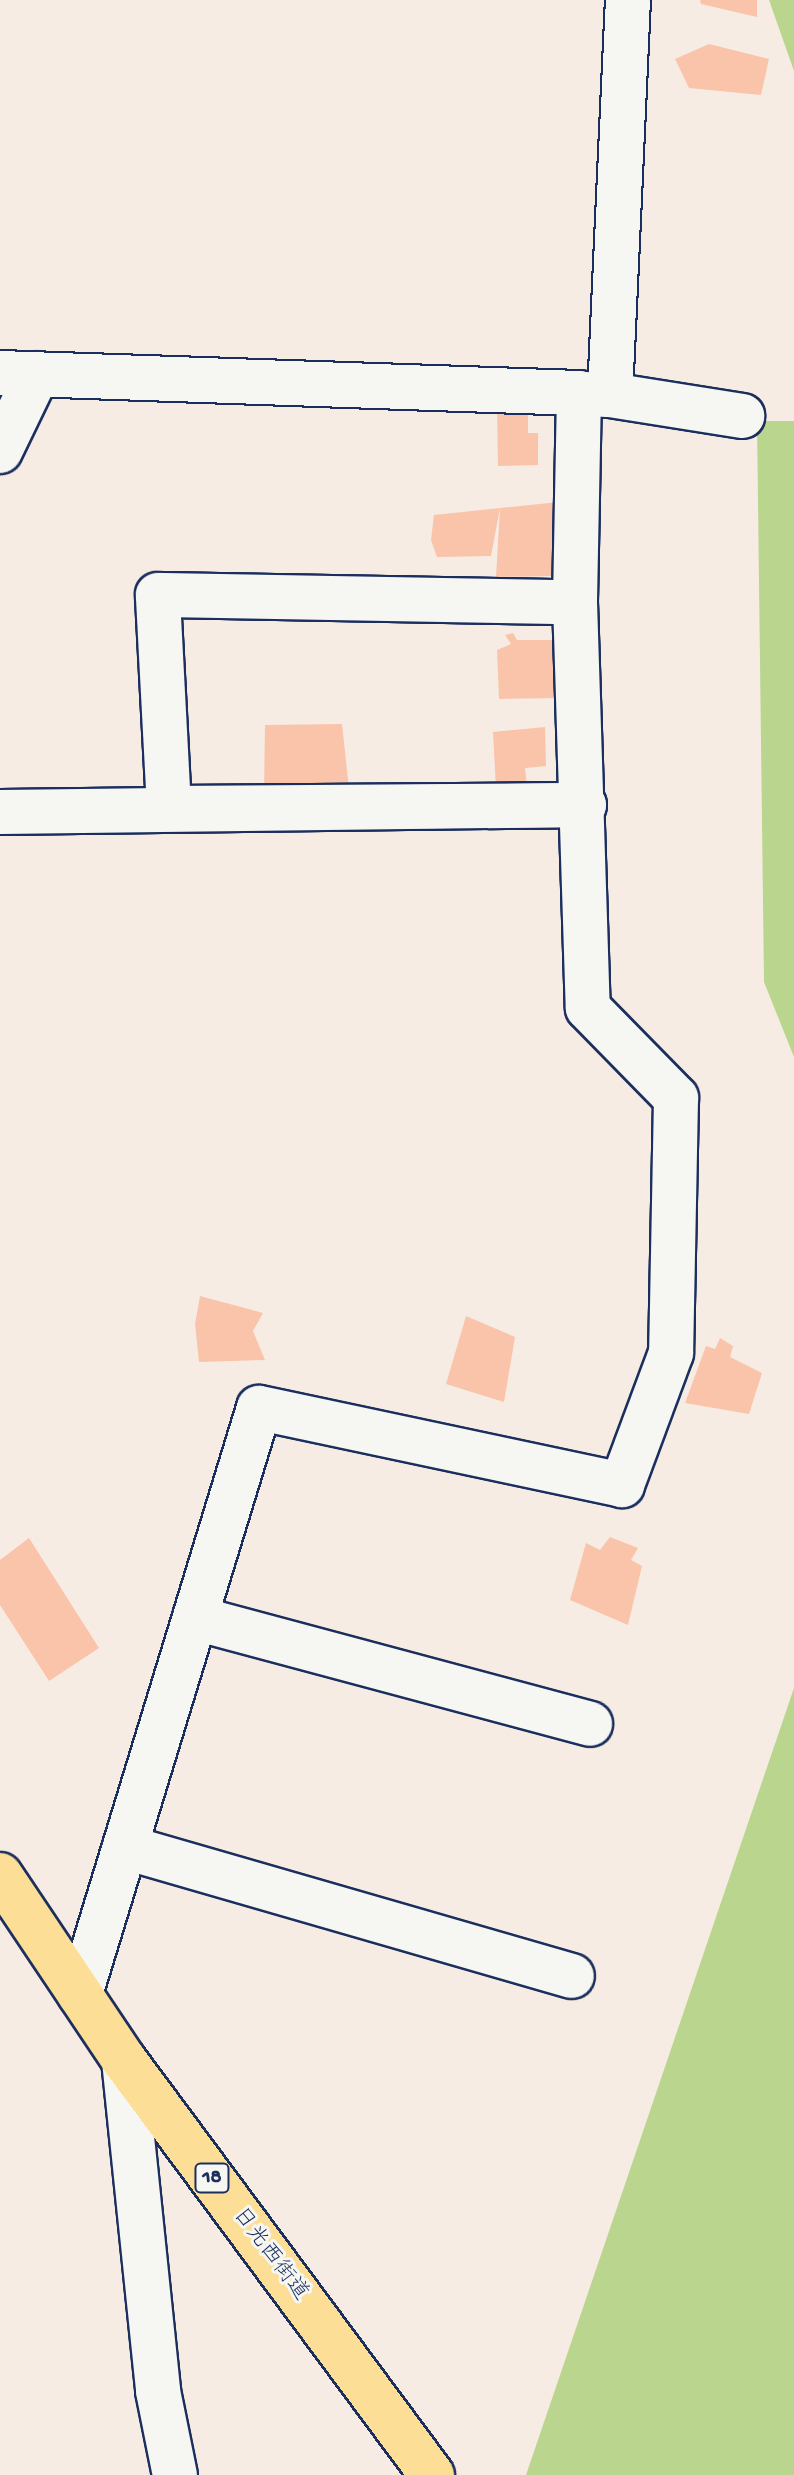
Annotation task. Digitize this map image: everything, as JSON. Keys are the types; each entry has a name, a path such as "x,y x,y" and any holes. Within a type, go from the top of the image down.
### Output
{"main road":[{"name":"日光西街道","path":"0,1875 124,2060 432,2475"}],"street":[{"path":"80,1994 259,1408 622,1485 671,1353 676,1098 588,1008 584,805 575,602 628,0"},
{"path":"0,451 19,374 594,394 742,416"},
{"path":"575,602 158,595 169,808 584,805"},
{"path":"0,812 584,805"},
{"path":"195,1618 590,1724"},
{"path":"125,1847 572,1976"},
{"path":"124,2060 158,2391 175,2475"}],"green space":[{"path":"769,0 794,0 794,71"},
{"path":"757,421 794,421 794,1057 764,982"},
{"path":"794,1688 794,2475 526,2475"}],"building":[{"path":"700,0 757,0 757,17 701,4"},
{"path":"709,44 769,59 761,95 689,88 675,59"},
{"path":"497,405 528,405 528,433 538,433 538,465 498,466"},
{"path":"559,502 552,576 496,577 500,508"},
{"path":"500,508 491,556 437,557 431,540 434,515"},
{"path":"513,633 517,640 557,640 564,698 499,699 497,650 511,644 505,635"},
{"path":"342,724 349,789 264,795 265,725"},
{"path":"545,727 546,766 525,768 527,786 496,789 493,732"},
{"path":"200,1296 263,1313 253,1331 265,1360 199,1362 195,1324"},
{"path":"466,1316 515,1337 504,1402 446,1384"},
{"path":"720,1338 733,1346 730,1357 762,1373 749,1414 685,1403 706,1346 715,1349"},
{"path":"610,1537 638,1548 631,1560 642,1566 628,1625 570,1600 586,1543 600,1550"},
{"path":"29,1538 99,1648 49,1681 0,1605 0,1560"}]}
